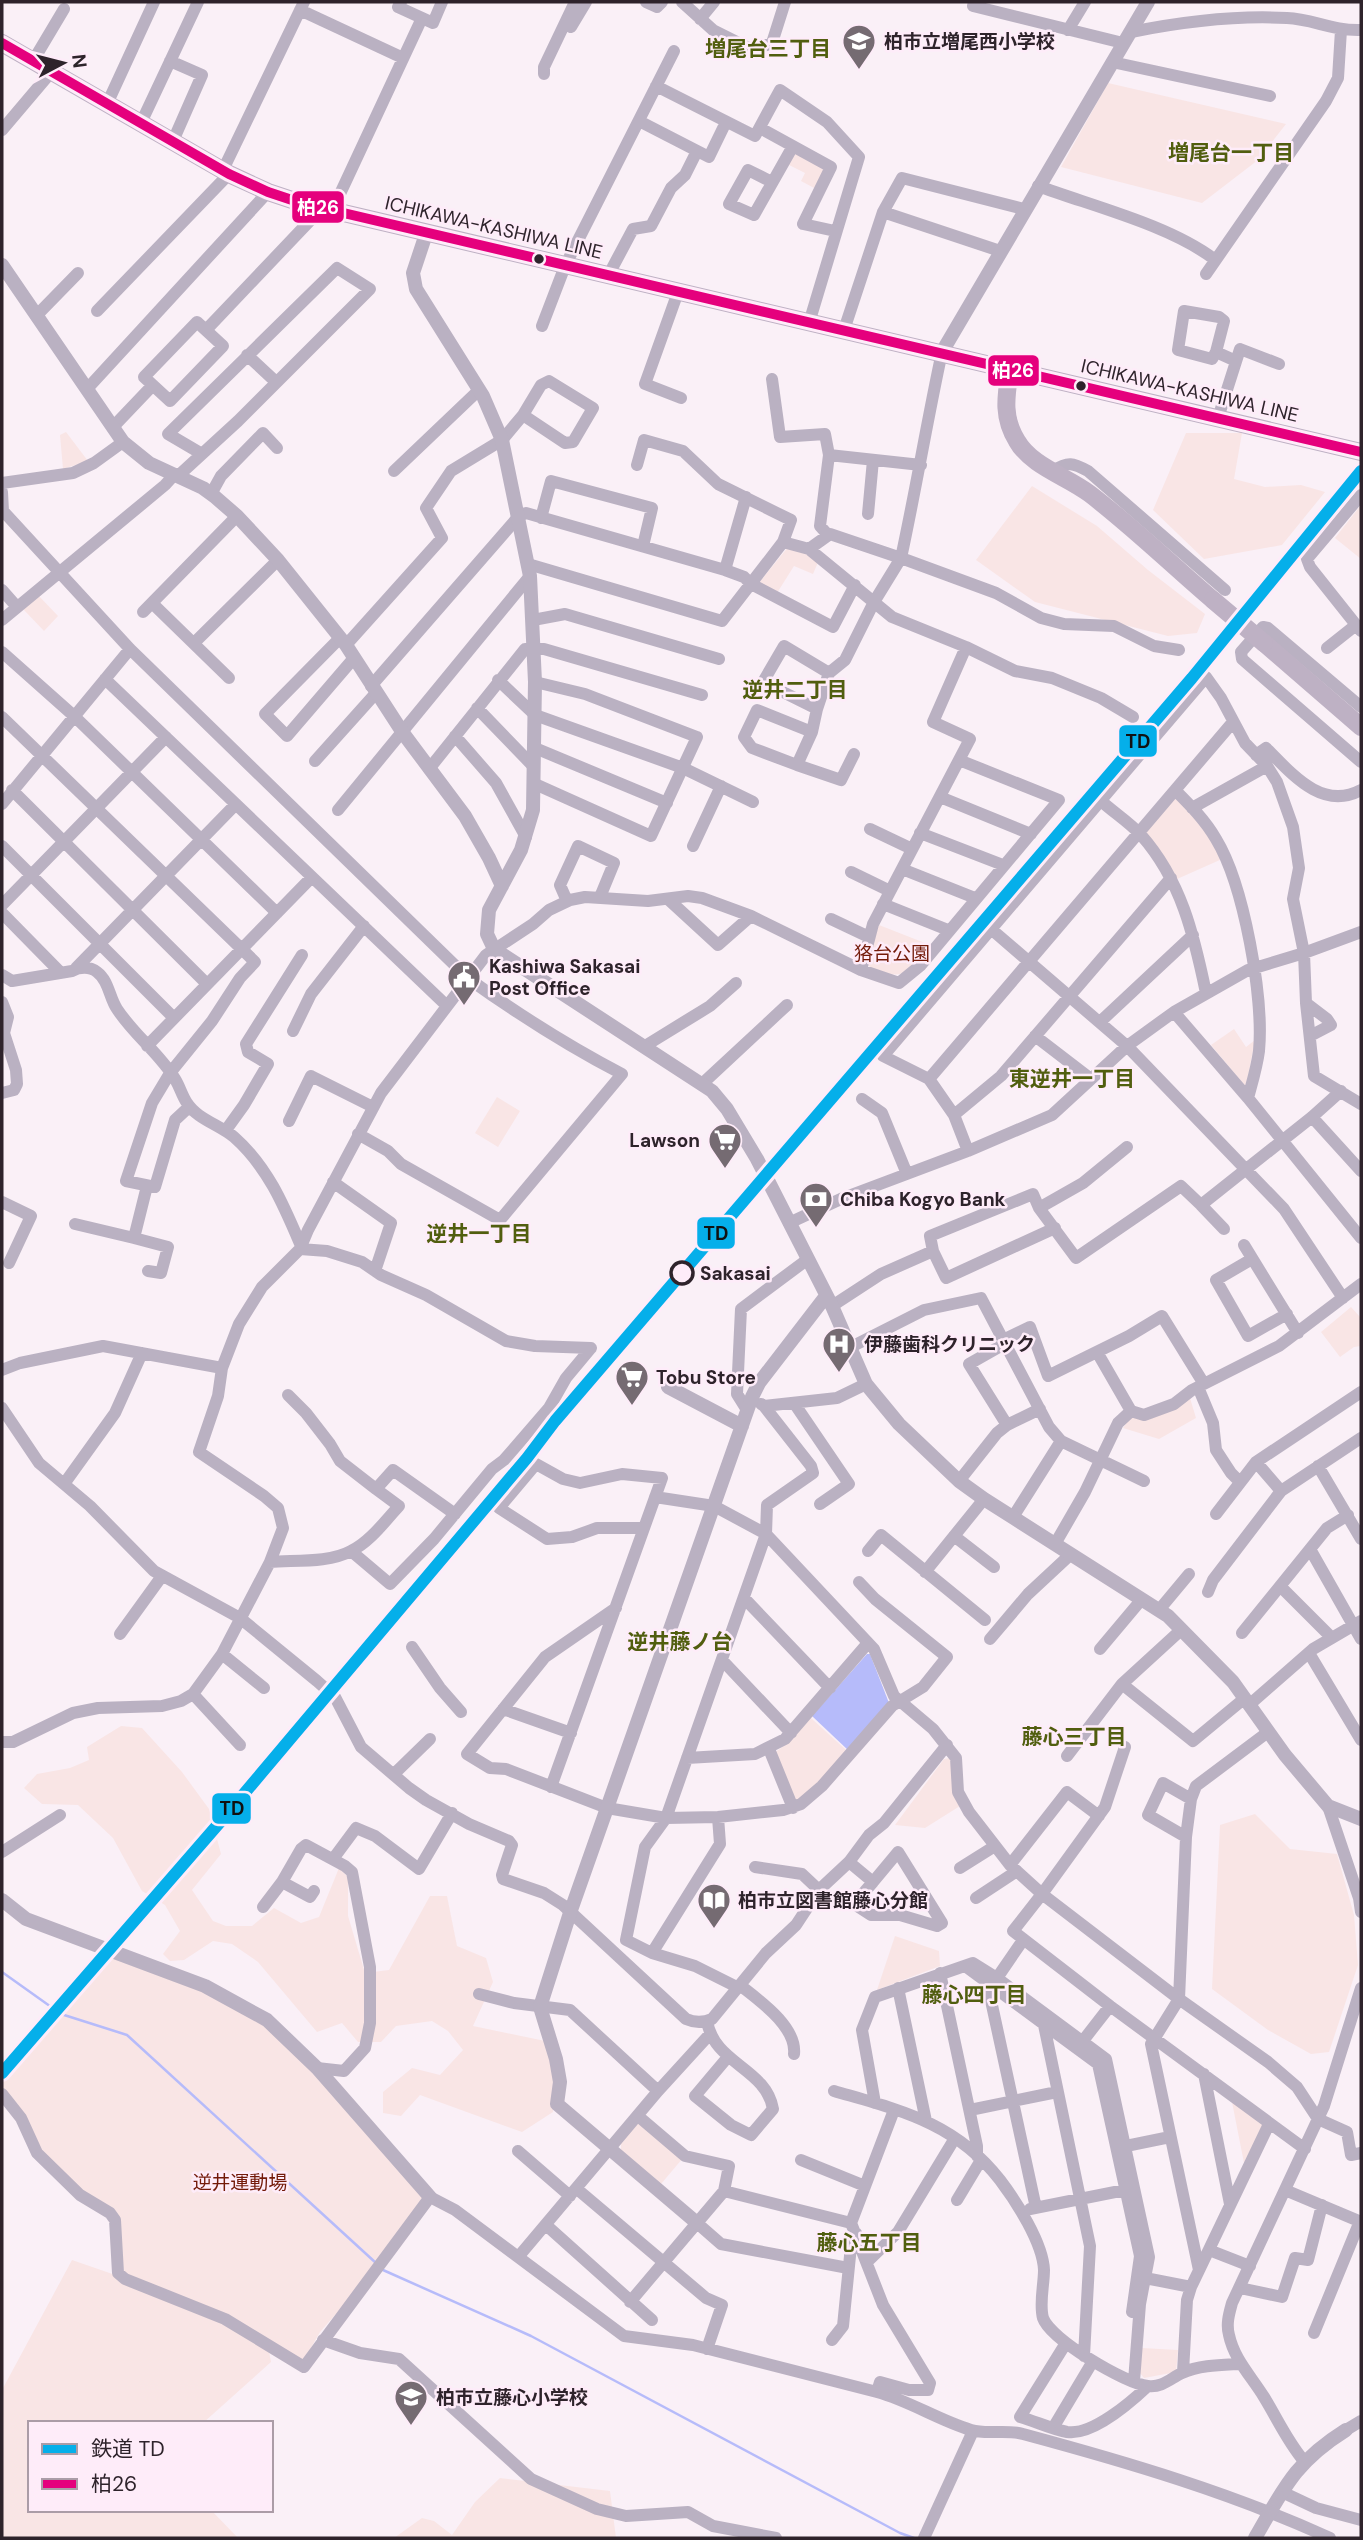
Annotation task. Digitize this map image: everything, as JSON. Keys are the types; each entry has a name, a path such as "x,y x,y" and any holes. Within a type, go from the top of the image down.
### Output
{"main road":[{"name":"ICHIKAWA-KASHIWA LINE","path":"2,43 226,172 268,192 426,234 1359,451"},
{"path":"1010,369 1005,403 1009,428 1026,453 1090,495 1219,595 1264,643 1361,727"}],"street":[{"path":"107,104 154,2"},
{"path":"141,123 198,2"},
{"path":"401,2 398,7 433,23 442,2"},
{"path":"544,74 544,67 575,2"},
{"path":"572,27 586,2"},
{"path":"646,2 656,7 663,2"},
{"path":"682,2 713,30 753,50 772,43 784,4 770,2"},
{"path":"700,19 715,2"},
{"path":"974,2 973,6 1068,30 1127,37 1204,21 1289,18 1341,30 1361,30"},
{"path":"1068,30 1085,2"},
{"path":"797,765 812,732 829,673 845,660 874,602 901,558 942,352 1148,2"},
{"path":"97,311 226,172 302,6 403,58"},
{"path":"33,61 64,9"},
{"path":"206,330 327,209 422,18"},
{"path":"1206,274 1326,101 1338,78 1341,30"},
{"path":"542,326 565,266 674,51"},
{"path":"170,61 202,75 173,141"},
{"path":"1112,62 1270,96"},
{"path":"2,130 52,71"},
{"path":"656,86 755,136 780,90 827,122 859,157 809,323"},
{"path":"639,121 709,157 726,122"},
{"path":"760,128 831,167 803,224 835,231"},
{"path":"772,182 793,146"},
{"path":"608,276 633,229 651,226 671,187 685,175 697,151"},
{"path":"844,331 883,212 902,178 1024,209"},
{"path":"1038,186 1172,234 1196,245 1214,259"},
{"path":"87,389 268,192"},
{"path":"883,212 1000,251"},
{"path":"426,234 413,273 416,289 479,390 502,440 529,570 536,682 533,810 526,837 489,910 487,934 494,949 702,1084 727,1109 740,1128 808,1259 866,1384 899,1424 959,1481 1159,1610 1224,1673 1328,1807 1359,1898 1361,1912"},
{"path":"2,265 123,442 149,463 211,494 237,516 278,560 346,647 403,733 465,816 502,886"},
{"path":"2,620 202,454 370,289 337,268 247,355 169,434 202,454"},
{"path":"36,316 78,274"},
{"path":"678,292 645,384 681,398"},
{"path":"1184,311 1219,317 1224,321 1216,352 1212,359 1176,348 1184,311"},
{"path":"197,322 223,346 170,401 153,385 144,377 197,322"},
{"path":"1218,418 1240,349 1279,364"},
{"path":"1216,352 1236,361"},
{"path":"247,355 276,382"},
{"path":"772,379 780,437 825,434 829,455 820,526 828,534 996,593 1041,618 1065,624 1114,626 1154,646 1179,650"},
{"path":"346,647 265,714 287,736 346,647 442,538 426,508 451,471 502,440 523,415 541,385 549,381 593,408 573,442 565,443 523,415"},
{"path":"113,427 153,385"},
{"path":"394,471 479,390"},
{"path":"211,494 221,476 263,433 277,448"},
{"path":"529,570 722,621 783,542 791,520 718,484 683,451 644,440 637,465"},
{"path":"2,482 73,473 94,463 123,442"},
{"path":"829,455 921,465"},
{"path":"868,514 873,460"},
{"path":"541,518 551,481 652,508 643,546"},
{"path":"2,492 3,512 130,649 469,979 523,1018 570,1047 622,1073 500,1220 401,1164 388,1151 358,1134"},
{"path":"1327,648 1359,628 1310,567 1307,559 1361,495"},
{"path":"725,570 746,497"},
{"path":"315,761 519,516 526,513 744,577 751,584 833,627 855,585"},
{"path":"229,678 194,643 147,608 237,516"},
{"path":"809,549 828,534"},
{"path":"783,542 809,549 892,617 966,647 1015,671 1052,678 1101,698 1133,718"},
{"path":"194,643 278,560"},
{"path":"338,810 403,733 529,570"},
{"path":"2,590 17,607"},
{"path":"533,620 565,614 719,659"},
{"path":"1361,707 1268,628 1263,627 1241,652 1242,659 1361,762"},
{"path":"817,709 763,682 784,646 829,673"},
{"path":"429,769 525,649 535,647 702,695"},
{"path":"861,970 869,937 883,904 970,738 933,722 966,647"},
{"path":"2,804 130,649"},
{"path":"2,652 74,716 277,913"},
{"path":"968,1151 954,1115 929,1079 883,1056 1206,677 1221,698 1245,743 1267,766 1283,792 1293,827 1299,868 1293,899 1304,953 1314,1076 1361,1104"},
{"path":"105,679 446,1005"},
{"path":"498,680 535,716 684,768 753,802"},
{"path":"535,784 651,836 697,737 585,694 536,682"},
{"path":"477,708 534,767"},
{"path":"812,732 757,710 744,737 752,748 841,780 854,754"},
{"path":"2,717 255,962 240,978 212,1021 170,1073 152,1104 127,1181 155,1187 176,1120 189,1107"},
{"path":"929,1079 1233,722"},
{"path":"455,736 496,783 526,837"},
{"path":"2,905 166,737"},
{"path":"535,748 667,803"},
{"path":"1256,755 1266,748 1290,772 1322,793 1344,797 1361,790"},
{"path":"2,1742 13,1742 73,1713 162,1706 181,1701 193,1694 222,1654 270,1562 283,1528 278,1508 199,1452 218,1396 222,1368 250,1304 262,1287 301,1248 381,1093 486,955 567,901 585,897 669,900 688,896 702,898 751,916 861,970 900,983 921,965 1059,800 959,760"},
{"path":"1192,807 1267,766"},
{"path":"693,846 721,786"},
{"path":"12,790 207,984"},
{"path":"1175,790 1206,824 1226,858 1235,880 1254,967 1259,1017 1259,1053 1248,1098"},
{"path":"940,797 1031,834"},
{"path":"1100,800 1139,833 1171,878 1194,935 1206,993"},
{"path":"76,968 236,804"},
{"path":"870,829 912,849"},
{"path":"920,832 1003,865"},
{"path":"2,846 174,1018"},
{"path":"567,901 561,885 578,846 614,863 600,897"},
{"path":"902,869 975,898"},
{"path":"851,872 890,891"},
{"path":"147,1046 312,877"},
{"path":"954,1115 989,1089 1171,878"},
{"path":"669,900 718,945 751,916"},
{"path":"883,904 948,930"},
{"path":"2,913 61,973"},
{"path":"831,919 869,937"},
{"path":"293,1031 312,994 364,926"},
{"path":"991,929 1127,1046 1284,1209 1343,1298"},
{"path":"789,1223 843,1198 968,1151 1052,1115 1127,1046 1206,993 1254,967 1304,953 1361,932"},
{"path":"1100,1022 1194,935"},
{"path":"226,1130 268,1064 247,1052 246,1044 302,955"},
{"path":"2,975 12,981 76,968 93,969 104,978 118,1011 170,1073 189,1107 226,1130 273,1183 301,1248"},
{"path":"645,1046 710,1006 736,983"},
{"path":"2,1002 8,1017 3,1033 18,1084 15,1090 2,1093"},
{"path":"1306,1003 1331,1025 1310,1037"},
{"path":"702,1084 786,1005"},
{"path":"1174,1012 1361,1237"},
{"path":"1035,1036 1091,1079"},
{"path":"289,1121 311,1076 373,1107"},
{"path":"1201,1205 1341,1091"},
{"path":"862,1099 882,1113 906,1174"},
{"path":"1312,1117 1361,1171"},
{"path":"1039,1208 1083,1183 1127,1147"},
{"path":"333,1182 391,1223 375,1271"},
{"path":"134,1238 147,1186"},
{"path":"1055,1228 946,1278 933,1251 930,1236 1032,1194 1039,1208 1055,1228 1076,1258 1181,1186 1224,1229"},
{"path":"2,1202 31,1216 9,1264"},
{"path":"75,1224 168,1247 161,1273 148,1271"},
{"path":"1244,1245 1298,1333"},
{"path":"301,1248 327,1251 362,1262 506,1341 535,1346 591,1348 566,1378 549,1408 504,1460 492,1469 434,1539 390,1584 351,1551"},
{"path":"848,2268 721,2244 557,2104 560,2082 556,2059 540,2007 570,1913 742,1426 754,1404 758,1383 829,1301 933,1251"},
{"path":"794,2054 795,2044 791,2035 769,2009 740,1987 695,1966 653,1953 626,1940 645,1847 666,1818 766,1534 767,1505 813,1473 811,1466 754,1404 737,1394 741,1309 808,1259"},
{"path":"1252,1259 1216,1280 1248,1336 1287,1314"},
{"path":"1097,1352 1131,1411 1144,1415 1174,1404 1201,1385 1279,1346 1361,1284"},
{"path":"849,1348 924,1310 981,1298 1049,1427 1061,1441 1144,1481"},
{"path":"1007,1425 969,1364 1030,1327 1048,1376 1129,1336 1161,1315 1201,1385 1213,1423 1216,1450 1231,1474 1240,1482"},
{"path":"2,1370 20,1363 103,1346 222,1368"},
{"path":"64,1484 116,1413 142,1353"},
{"path":"754,1404 837,1398 866,1384"},
{"path":"668,1387 742,1426"},
{"path":"1216,1514 1256,1462 1361,1392"},
{"path":"270,1562 330,1557 351,1551 400,1506 340,1461 306,1413 288,1395"},
{"path":"794,1402 849,1484 820,1504"},
{"path":"2,1408 39,1463 90,1506 154,1571 240,1618 317,1681 331,1693 361,1747 426,1800 509,1841 512,1845 503,1879 544,1893 570,1913 686,2019 708,2028 727,2058 742,2066 771,2098 773,2109 751,2135 731,2126 695,2096 727,2058"},
{"path":"959,1481 997,1433 1007,1425 1040,1409"},
{"path":"1055,1544 1085,1492 1118,1423 1131,1411"},
{"path":"1208,1592 1213,1580 1282,1491 1361,1438"},
{"path":"1013,1517 1061,1441"},
{"path":"1256,1462 1282,1491"},
{"path":"551,1787 662,1478 622,1474 580,1483 563,1479 536,1464 499,1508 547,1539 572,1537 597,1528 644,1528"},
{"path":"1318,1466 1361,1539"},
{"path":"376,1489 393,1470 455,1514"},
{"path":"655,1497 714,1506 766,1534 874,1649 899,1703 933,1729 947,1745 956,1758 958,1792 1013,1868 1042,1895 1277,2070 1297,2087 1318,2119 1347,2132 1351,2155 1361,2153"},
{"path":"925,1572 984,1499"},
{"path":"1242,1633 1327,1528 1348,1515"},
{"path":"868,1551 881,1535 985,1620"},
{"path":"954,1536 993,1567"},
{"path":"1310,1549 1357,1623 1361,1639"},
{"path":"990,1639 1028,1594 1072,1554"},
{"path":"1159,1610 1189,1574"},
{"path":"120,1634 162,1576"},
{"path":"616,1608 545,1657 467,1754 491,1768 506,1769 607,1808 666,1818 771,1812 793,1808 808,1800 892,1706 923,1687 947,1657 875,1599 859,1582"},
{"path":"1280,1586 1332,1638"},
{"path":"744,1598 830,1688"},
{"path":"1100,1649 1142,1599"},
{"path":"1122,1684 1193,1741 1308,1653 1357,1623"},
{"path":"1067,1756 1122,1684 1181,1630"},
{"path":"687,1759 744,1756 769,1749 791,1734 868,1643"},
{"path":"412,1647 440,1688 461,1712"},
{"path":"1308,1653 1361,1740"},
{"path":"222,1654 264,1688"},
{"path":"722,1660 791,1734"},
{"path":"193,1694 240,1745"},
{"path":"503,1709 571,1732"},
{"path":"1199,2270 1151,2044 1180,1999 1186,1838 1191,1799 1196,1786 1268,1732"},
{"path":"394,1774 430,1739"},
{"path":"519,2256 638,2116 766,1953 796,1925 819,1891 849,1862 869,1835 884,1823 947,1745"},
{"path":"1125,1747 1105,1807 1013,1931 1154,2039 1305,2149"},
{"path":"769,1749 793,1808"},
{"path":"1186,1838 1148,1815 1163,1783 1191,1799"},
{"path":"976,1898 1013,1868 1067,1792 1099,1816"},
{"path":"1328,1807 1361,1819"},
{"path":"333,1859 355,1828 375,1836 419,1869 452,1813"},
{"path":"2,1852 60,1815"},
{"path":"653,1953 720,1844 718,1817"},
{"path":"263,1907 306,1845 308,1830"},
{"path":"306,1845 352,1872 370,1967 370,2023 365,2048 344,2071 317,2068"},
{"path":"960,1868 995,1846"},
{"path":"898,1852 942,1923 937,1926 900,1914 871,1914 853,1904 873,1882 898,1852"},
{"path":"849,1862 873,1882"},
{"path":"755,1867 802,1874 819,1891"},
{"path":"282,1882 310,1897 314,1892"},
{"path":"2,1900 26,1919 205,1986 267,2020 317,2068 430,2197 455,2210 624,2336 693,2345 877,2392 972,2431 1017,2432 1066,2445 1271,2511 1330,2538"},
{"path":"1023,1940 994,1982 990,1996 1036,2208"},
{"path":"875,2103 862,2030 875,1997 974,1963 1044,2025 1098,2064 1140,2256 1133,2298 1131,2380"},
{"path":"940,1973 979,2158 957,2200"},
{"path":"994,1982 1106,2059 1149,2257 1131,2380"},
{"path":"898,1988 926,2120"},
{"path":"1304,2461 1291,2444 1264,2396 1240,2364 1227,2325 1232,2304 1331,2087 1361,1988"},
{"path":"479,1994 540,2007 570,2010 658,2091"},
{"path":"1082,2042 1110,2006"},
{"path":"1044,2025 1090,2246 1089,2358 1054,2428"},
{"path":"1347,2037 1361,2038"},
{"path":"1203,2074 1230,2204"},
{"path":"834,2091 926,2120 944,2129 979,2158 1000,2180 1038,2242 1044,2267 1042,2315 1047,2327 1066,2343 1089,2358 1148,2386 1164,2384 1183,2372 1209,2365 1240,2364"},
{"path":"970,2110 1057,2092"},
{"path":"2,2094 20,2118 37,2153 80,2195 110,2213 115,2220 118,2273 125,2279 225,2319 304,2367 430,2197"},
{"path":"832,2340 843,2326 853,2228 865,2186 894,2110"},
{"path":"630,2302 724,2191 729,2166 685,2156 638,2116"},
{"path":"1183,2372 1187,2300 1191,2287 1269,2124"},
{"path":"1126,2146 1170,2137"},
{"path":"867,2262 898,2232 955,2138"},
{"path":"518,2151 664,2262 706,2298 722,2305 707,2349"},
{"path":"801,2160 865,2186"},
{"path":"1020,2211 1125,2190"},
{"path":"1285,2190 1361,2222 1314,2333"},
{"path":"724,2191 853,2228"},
{"path":"1240,2288 1282,2297 1295,2258 1308,2260 1321,2205"},
{"path":"545,2225 652,2320"},
{"path":"853,2228 883,2305 930,2384 928,2390 909,2390 880,2382 877,2392"},
{"path":"1209,2249 1250,2266"},
{"path":"1145,2278 1191,2287"},
{"path":"323,2340 360,2353 399,2359 531,2479 597,2510 626,2516 688,2512 713,2526 776,2538"},
{"path":"1066,2343 1020,2417 1075,2432 1088,2428 1128,2404 1148,2386"},
{"path":"1255,2538 1304,2461 1361,2421"},
{"path":"925,2538 972,2431"},
{"path":"1282,2492 1316,2508 1361,2520"}],"green space":[{"path":"1108,83 1286,124 1258,160 1202,203 1061,167"},
{"path":"794,150 822,166 824,172 816,189 801,181 805,173 787,164"},
{"path":"66,432 88,461 63,469 60,435"},
{"path":"1186,433 1242,433 1234,479 1265,487 1301,485 1325,492 1282,545 1204,559 1153,510"},
{"path":"1032,486 1097,526 1205,614 1197,633 1168,636 1035,602 976,560"},
{"path":"1361,505 1361,559 1335,538"},
{"path":"789,546 819,560 813,574 794,566 777,593 758,584"},
{"path":"38,595 58,616 44,631 24,610 24,606"},
{"path":"1178,798 1202,825 1222,859 1177,879 1147,837 1146,831 1174,799"},
{"name":"狢台公園","path":"879,925 930,945 915,965 904,973 889,974 875,970 866,962"},
{"path":"1234,1029 1246,1047 1255,1040 1246,1087 1211,1045"},
{"path":"497,1097 520,1111 498,1147 475,1133"},
{"path":"1351,1307 1361,1318 1361,1346 1354,1347 1340,1357 1321,1332"},
{"path":"1190,1398 1196,1418 1159,1439 1123,1428 1130,1418"},
{"path":"811,1718 846,1750 818,1784 795,1802 774,1753 788,1743"},
{"path":"121,1726 142,1728 182,1772 209,1809 221,1854 192,1890 213,1921 226,1926 252,1926 274,1908 301,1923 319,1917 339,1868 348,1877 348,1916 365,1973 389,1970 430,1896 447,1896 457,1946 486,1958 493,1982 473,2026 545,2041 555,2081 553,2112 522,2132 420,2095 401,2116 383,2113 383,2092 412,2068 440,2075 463,2050 448,2031 432,2021 396,2026 381,2042 358,2042 342,2023 317,2032 258,1962 232,1944 213,1941 184,1960 170,1961 163,1954 180,1931 165,1905 142,1891 113,1838 78,1805 42,1804 24,1788 37,1774 70,1768 89,1760 87,1747"},
{"path":"950,1758 960,1806 925,1828 895,1825 944,1759"},
{"path":"1255,1814 1290,1849 1337,1854 1354,1915 1358,1965 1329,2052 1311,2054 1268,2030 1212,1989 1220,1825"},
{"path":"895,1936 939,1951 940,1966 877,1990"},
{"name":"逆井運動場","path":"113,1952 267,2020 430,2197 386,2257 320,2332 304,2360 267,2341 271,2362 205,2421 28,2421 28,2512 213,2512 238,2538 2,2538 2,2390 72,2260 124,2278 110,2213 37,2153 2,2094 2,2078"},
{"path":"1232,2102 1263,2125 1244,2163"},
{"path":"639,2122 683,2158 661,2184 621,2150 621,2143"},
{"path":"1142,2348 1178,2350 1176,2372 1144,2378 1140,2373"},
{"path":"500,2478 610,2491 616,2538 394,2538 422,2518 434,2521 452,2535 475,2502"}],"water":[{"path":"867,1654 870,1654 889,1703 849,1751 812,1716"}],"waterway":[{"path":"2,1972 61,2014 127,2035 376,2263"},
{"path":"383,2270 531,2336 900,2533 914,2538"}],"rail line":[{"name":"TD","path":"2,2073 221,1821 527,1458 555,1421 1192,678 1361,471"}],"transit line":[{"name":"柏26","path":"2,43 229,174 268,192 301,203 1361,452"}],"place":[{"name":"柏市立増尾西小学校","path":"859,71"},
{"name":"Kashiwa Sakasai Post Office","path":"464,1007"},
{"name":"Lawson","path":"725,1170"},
{"name":"Chiba Kogyo Bank","path":"816,1229"},
{"name":"Sakasai","path":"682,1273"},
{"name":"伊藤歯科クリニック","path":"839,1374"},
{"name":"Tobu Store","path":"632,1407"},
{"name":"柏市立図書館藤心分館","path":"714,1930"},
{"name":"柏市立藤心小学校","path":"411,2427"}],"district":[{"name":"増尾台三丁目","path":"768,49"},
{"name":"増尾台一丁目","path":"1231,153"},
{"name":"逆井二丁目","path":"795,690"},
{"name":"東逆井一丁目","path":"1072,1079"},
{"name":"逆井一丁目","path":"479,1234"},
{"name":"逆井藤ノ台","path":"680,1642"},
{"name":"藤心三丁目","path":"1074,1737"},
{"name":"藤心四丁目","path":"974,1995"},
{"name":"藤心五丁目","path":"869,2243"}]}
